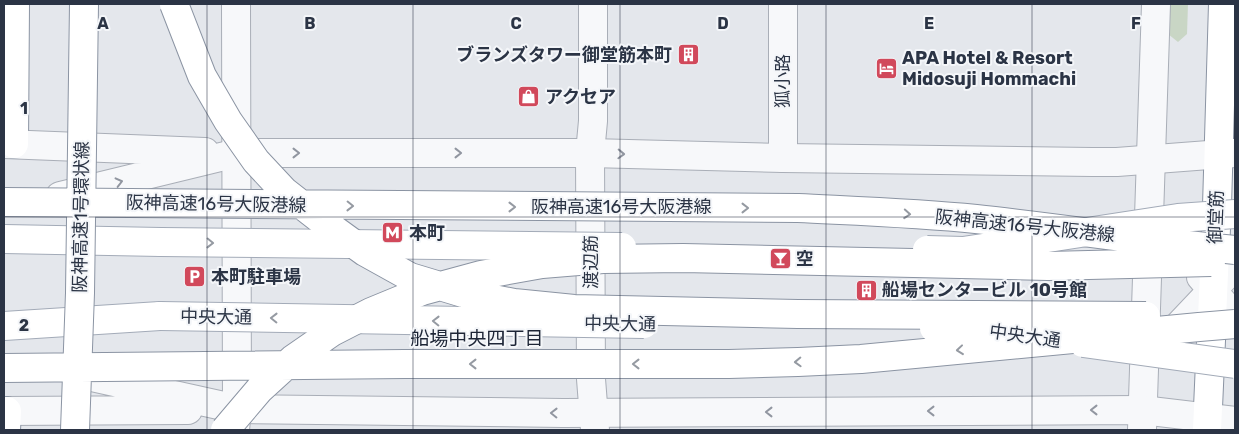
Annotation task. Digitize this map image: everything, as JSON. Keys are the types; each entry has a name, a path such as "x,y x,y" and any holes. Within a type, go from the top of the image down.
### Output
{"main road":[{"path":"9,144 15,4"},
{"name":"阪神高速1号環状線","path":"75,430 80,284 84,4"},
{"path":"174,4 202,76 219,106 256,160 284,190 324,223 365,252 410,277 463,293 514,303 574,309 808,314 1235,317"},
{"name":"御堂筋","path":"1207,424 1213,291 1227,154 1223,4"},
{"name":"阪神高速16号大阪港線","path":"4,202 818,209 976,219 1235,250"},
{"path":"4,239 964,250 1178,218 1235,214"},
{"path":"232,423 259,390 293,359 332,332 422,291 481,275 542,264 603,259 683,258 1048,266 1235,261"},
{"name":"中央大通","path":"4,326 160,316 972,329 1235,364"},
{"path":"4,368 798,362 861,359 1235,324"}],"street":[{"path":"232,423 237,153 236,4"},
{"name":"渡辺筋","path":"592,4 593,121 590,153 591,379 595,421"},
{"name":"狐小路","path":"782,158 783,4"},
{"path":"1142,420 1156,4"},
{"path":"9,144 237,153 590,153 782,158 1092,162 1118,162 1227,154"},
{"path":"4,210 237,153"},
{"path":"1149,218 1235,317"},
{"path":"1144,362 1235,266"},
{"path":"4,357 232,423"},
{"path":"6,418 232,423 563,413 595,421 1142,420 1207,424 1235,421"}],"green space":[{"path":"1169,4 1188,4 1187,34 1178,42 1168,34"}],"place":[{"name":"ブランズタワー御堂筋本町","path":"688,55"},
{"name":"APA Hotel & Resort Midosuji Hommachi","path":"886,68"},
{"name":"アクセア","path":"529,97"},
{"name":"本町","path":"393,233"},
{"name":"空","path":"780,259"},
{"name":"本町駐車場","path":"195,277"},
{"name":"船場センタービル 10号館","path":"866,290"}],"district":[{"name":"船場中央四丁目","path":"477,338"}]}
